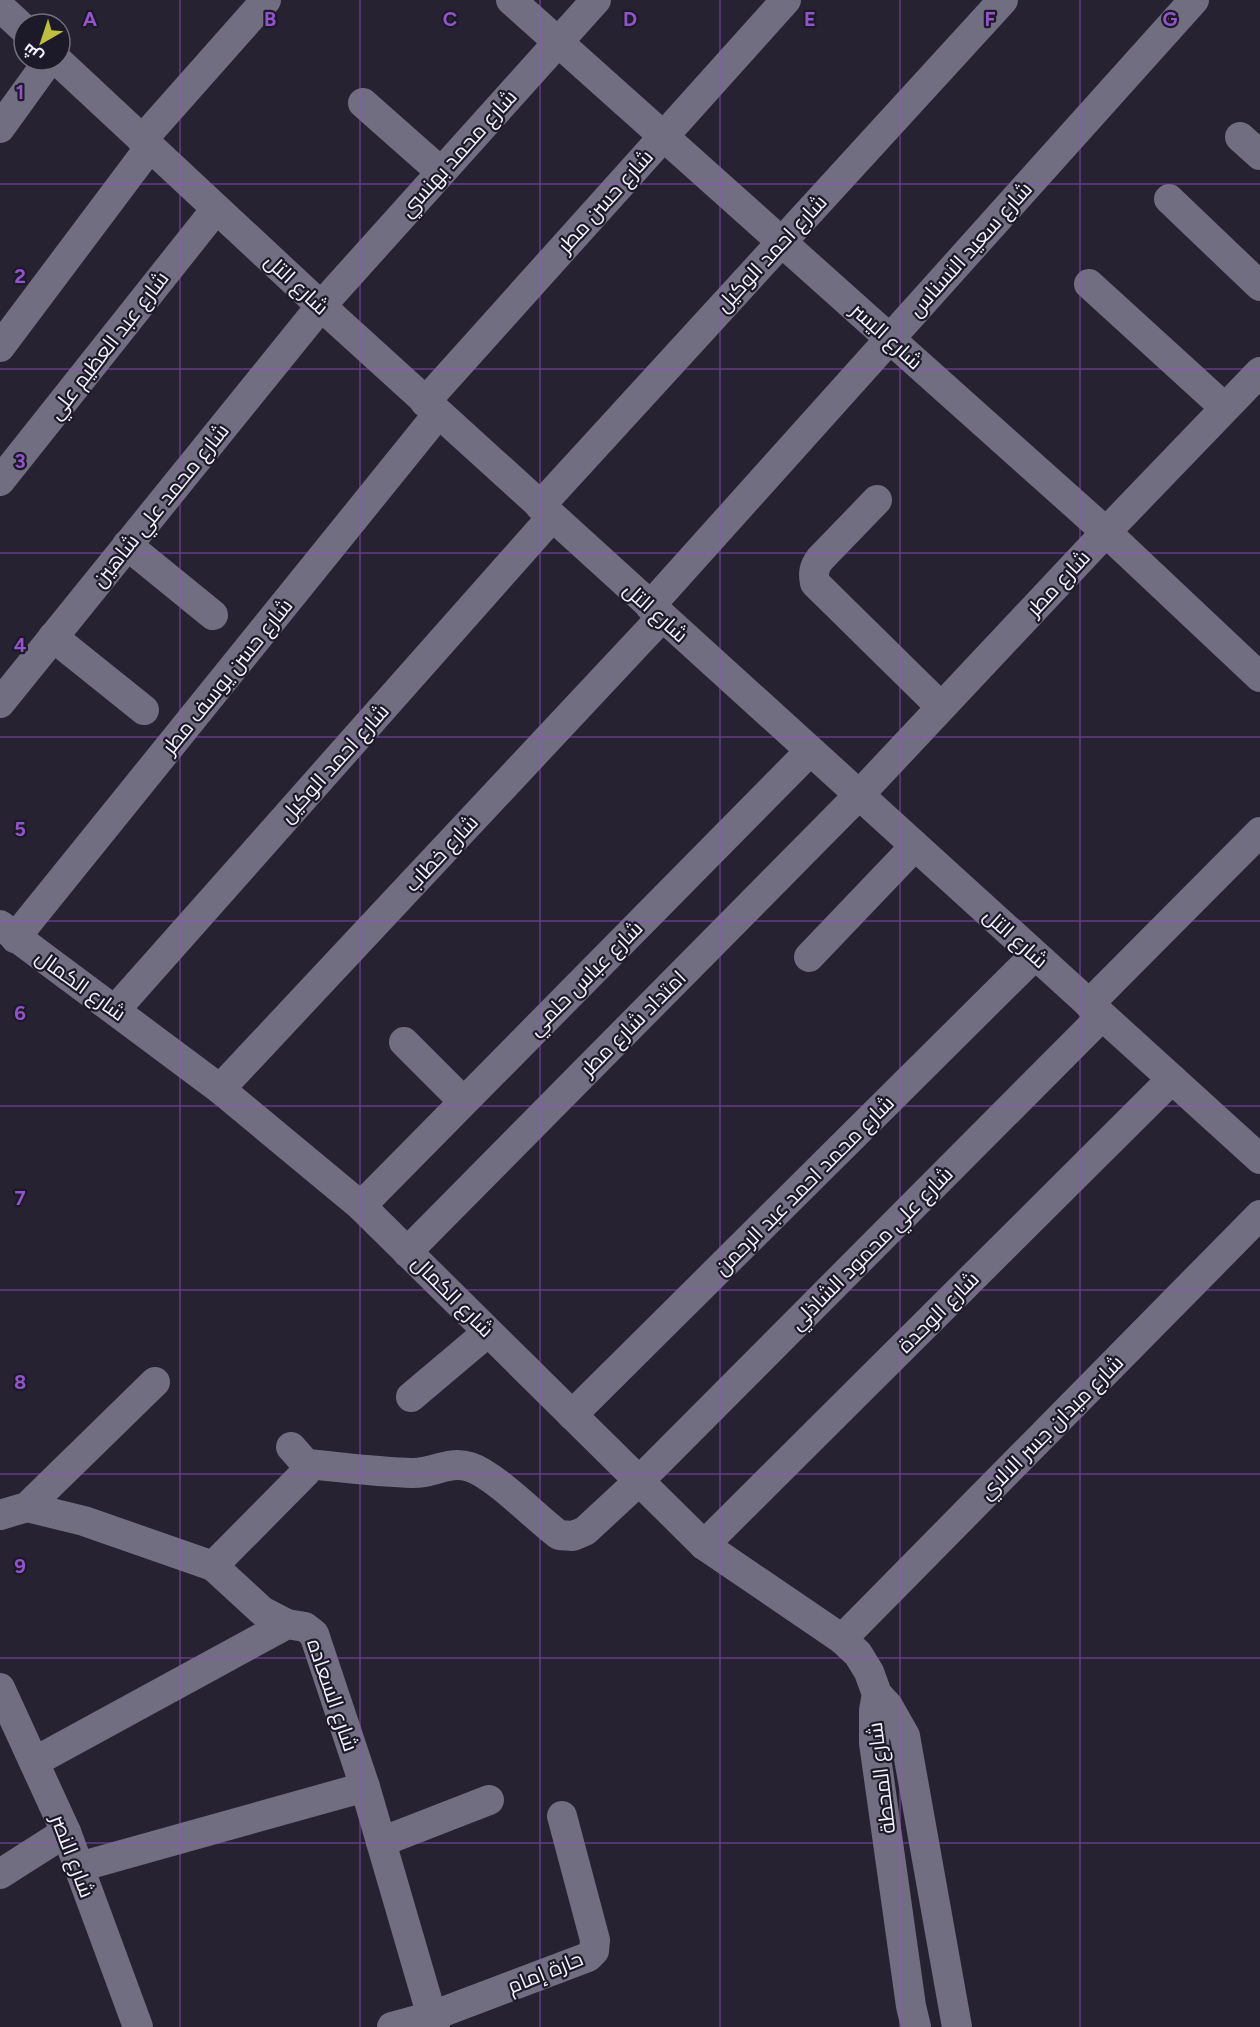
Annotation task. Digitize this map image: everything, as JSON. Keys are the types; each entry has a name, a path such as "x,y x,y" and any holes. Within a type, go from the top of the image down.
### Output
{"street":[{"path":"0,347 146,144 267,0"},
{"name":"شارع اليسر","path":"511,0 1106,532 1260,677"},
{"name":"شارع محمد بهنسي","path":"321,306 596,0"},
{"name":"شارع حسن مطر","path":"432,408 664,136 786,0"},
{"name":"شارع احمد الوكيل","path":"116,1010 782,241 1003,0"},
{"name":"شارع سعيد النسناس","path":"656,611 890,339 1194,0"},
{"path":"0,7 12,18"},
{"path":"0,128 40,72"},
{"name":"شارع التل","path":"70,72 432,408 1260,1159"},
{"path":"363,102 441,172"},
{"path":"1169,199 1260,286"},
{"name":"شارع عبد العظيم علي","path":"0,481 216,209"},
{"path":"1089,284 1225,408"},
{"name":"شارع محمد علي شاهين","path":"0,703 321,306"},
{"name":"شارع مطر","path":"859,795 1260,372"},
{"name":"شارع حسن يوسف مطر","path":"8,932 432,408"},
{"path":"877,500 820,559 813,574 815,583 942,707"},
{"path":"127,545 213,615"},
{"name":"شارع خطاب","path":"220,1089 656,611"},
{"path":"53,637 144,710"},
{"name":"شارع عباس حلمي","path":"361,1206 810,751"},
{"name":"امتداد شارع مطر","path":"407,1252 859,795"},
{"name":"شارع علي محمود الشاذلي","path":"213,1566 300,1480 305,1473 298,1456 414,1474 432,1471 449,1464 471,1468 490,1479 559,1535 573,1536 585,1531 639,1481 1096,1010 1260,832"},
{"path":"808,957 915,846"},
{"name":"شارع الكمال","path":"8,932 220,1089 361,1206 704,1545 842,1639 858,1654 869,1672 877,1694"},
{"name":"شارع محمد احمد عبد الرحمن","path":"572,1415 1035,955"},
{"path":"404,1042 463,1101"},
{"name":"شارع الوحدة","path":"704,1545 1172,1079"},
{"name":"شارع ميدان جسر الالاي","path":"842,1639 1260,1215"},
{"path":"411,1397 488,1332"},
{"path":"13,1511 155,1382"},
{"name":"شارع السعاده","path":"13,1511 84,1521 213,1566 262,1611 287,1624 305,1627 314,1634 365,1787 434,2021"},
{"path":"34,1762 287,1624"},
{"name":"شارع المحطة","path":"877,1694 873,1710 874,1743 911,2006 916,2027"},
{"name":"شارع المحطة","path":"877,1694 898,1721 907,1745 957,2027"},
{"name":"شارع النصر","path":"2,1700 66,1832 138,2027"},
{"path":"79,1867 365,1787"},
{"path":"381,1842 489,1800"},
{"name":"حارة إمام","path":"434,2021 588,1958 594,1951 595,1940 562,1816"},
{"path":"0,1874 66,1832"},
{"path":"392,2027 434,2021"}]}
